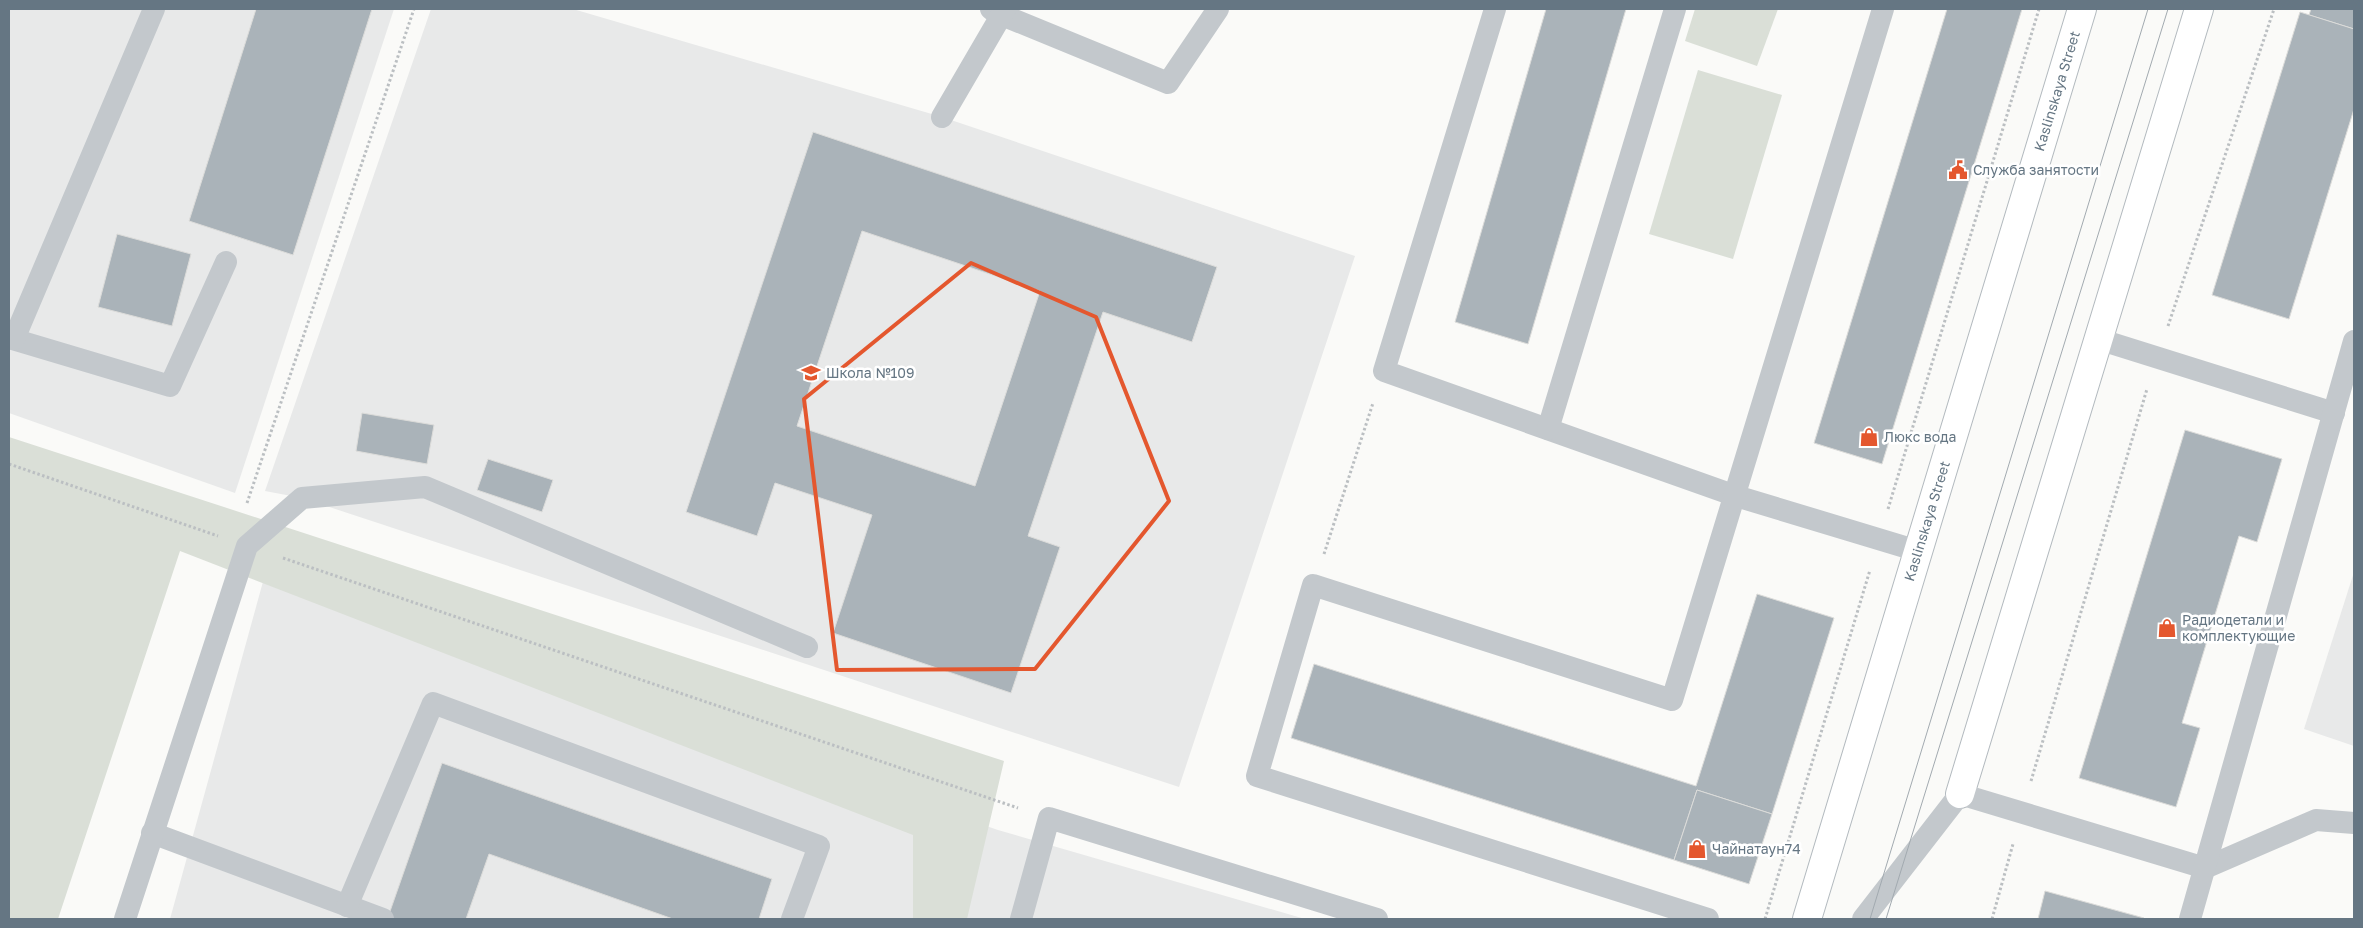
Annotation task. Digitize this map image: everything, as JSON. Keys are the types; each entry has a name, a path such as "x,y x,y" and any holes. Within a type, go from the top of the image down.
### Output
{"main road":[{"name":"Kaslinskaya Street","path":"1806,919 2082,9"},
{"path":"1960,794 2199,9"}],"lane":[{"path":"154,9 12,338 170,386 226,262"},
{"path":"942,117 1000,11 1168,83 1218,9"},
{"path":"1495,9 1384,371 1736,496 1918,551"},
{"path":"1548,429 1674,9"},
{"path":"1708,919 1257,776 1313,585 1672,700 1736,496 1883,9"},
{"path":"2098,339 2334,413"},
{"path":"2190,919 2354,341"},
{"path":"125,919 247,546 302,498 425,487 807,647"},
{"path":"347,906 433,703 819,846 792,919"},
{"path":"1863,919 1960,794 2205,868 2316,820 2354,823"},
{"path":"1021,919 1049,818 1377,919"},
{"path":"152,833 383,919"}],"path":[{"path":"247,546 247,498 414,9"},
{"path":"1765,919 2039,9"},
{"path":"1992,919 2157,358 2274,9"},
{"path":"1313,585 1384,371"},
{"path":"9,464 1049,818"}],"highlighted area":[{"path":"971,263 1096,317 1169,501 1035,669 837,670 804,399"}],"shaded area":[{"path":"9,9 394,9 235,493 9,413"},
{"name":"Школа №109","path":"431,9 573,9 942,117 1355,256 1179,787 302,498 265,491"},
{"path":"1695,9 1778,9 1757,66 1685,41"},
{"path":"1698,70 1782,95 1733,259 1649,234"},
{"path":"9,437 1004,761 967,919 913,919 913,835 180,551 58,919 9,919"},
{"path":"2354,572 2354,746 2304,729"},
{"path":"264,578 998,830 1305,919 170,919"}],"building":[{"path":"256,9 372,9 293,255 189,221"},
{"path":"1546,9 1626,9 1528,344 1455,322"},
{"path":"1947,9 2022,9 1882,464 1814,443"},
{"path":"2311,9 2354,9 2354,29 2309,15"},
{"path":"2300,12 2354,29 2354,109 2289,319 2212,295"},
{"path":"813,132 1217,267 1192,342 1103,312 1028,536 1060,547 1011,693 833,633 872,515 775,483 757,536 686,512","holes":["862,231 1040,291 975,486 797,426"]},
{"path":"117,234 191,254 172,326 98,307"},
{"path":"362,413 434,425 427,464 356,451"},
{"path":"2185,430 2282,459 2257,542 2239,536 2182,723 2200,728 2176,807 2079,778"},
{"path":"488,459 553,480 542,512 477,490"},
{"path":"1757,594 1834,618 1772,814 1697,790 1674,860 1291,738 1314,664 1696,786"},
{"path":"442,763 772,879 759,919 673,919 489,854 466,919 394,919 388,917"},
{"path":"1697,790 1772,814 1749,884 1674,860"},
{"path":"2045,891 2144,918 2038,919"}],"tram line":[{"path":"1870,919 2148,9"},
{"path":"1886,919 2168,9"}],"place":[{"name":"Служба занятости","path":"1958,170"},
{"name":"Школа №109","path":"811,373"},
{"name":"Люкс вода","path":"1869,437"},
{"name":"Радиодетали и комплектующие","path":"2167,628"},
{"name":"Чайнатаун74","path":"1697,849"}]}
